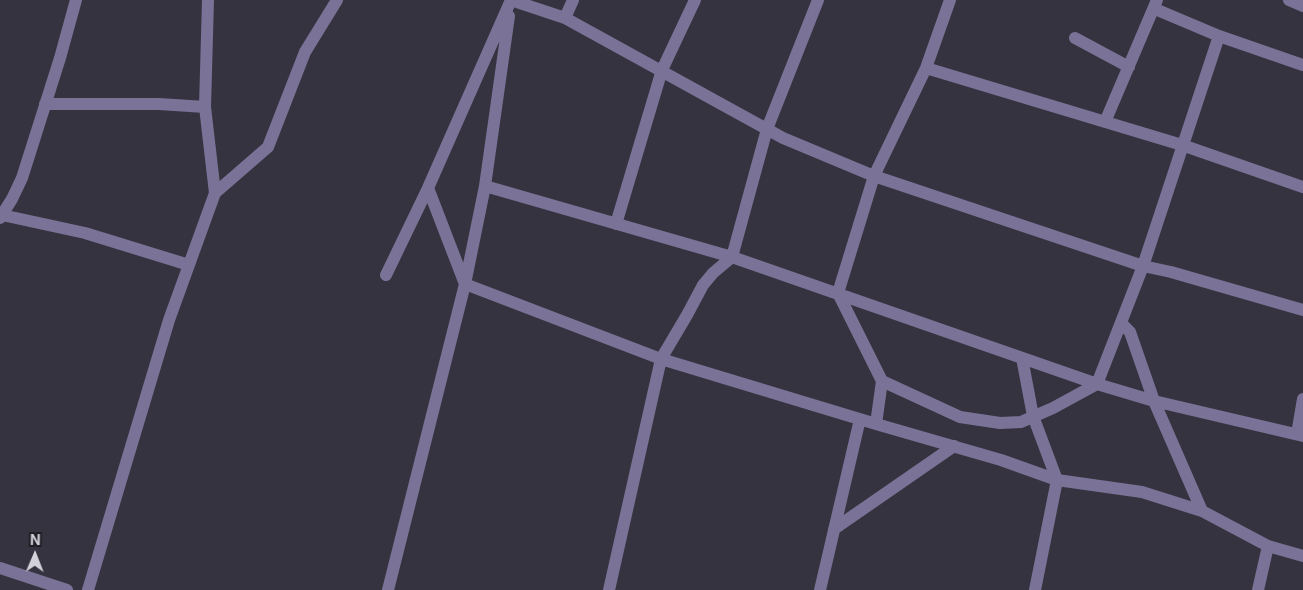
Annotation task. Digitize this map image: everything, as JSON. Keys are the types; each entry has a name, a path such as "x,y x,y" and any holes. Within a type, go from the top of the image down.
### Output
{"street":[{"path":"76,0 22,178 1,217 85,233 189,265"},
{"path":"88,590 169,320 215,193 205,107 208,0"},
{"path":"215,193 268,147 305,52 336,0"},
{"path":"511,0 565,18 783,138 874,176 1143,266 1171,272 1303,310"},
{"path":"388,590 465,284 485,186 511,0"},
{"path":"386,275 428,188 511,0"},
{"path":"565,18 574,0"},
{"path":"616,224 662,70 695,0"},
{"path":"609,590 661,359 702,285 713,272 732,257 767,129 818,0"},
{"path":"876,424 882,381 838,293 874,176 926,68 950,0"},
{"path":"1289,0 1303,6"},
{"path":"1104,122 1156,4 1219,36 1303,64"},
{"path":"882,381 960,417 1000,423 1021,422 1053,408 1097,384 1143,266 1219,36"},
{"path":"1076,38 1129,67"},
{"path":"926,68 1182,145 1303,188"},
{"path":"46,104 159,104 205,107"},
{"path":"485,186 732,257 1097,384 1154,401 1300,435 1303,399"},
{"path":"428,188 465,284 661,359 1001,460 1058,480 1142,492 1202,511 1268,546 1303,556"},
{"path":"1121,323 1130,332 1154,401 1202,511"},
{"path":"1022,358 1033,416 1058,480 1035,590"},
{"path":"820,590 860,419"},
{"path":"834,529 954,446"},
{"path":"1258,590 1268,546"},
{"path":"0,568 66,590"}]}
